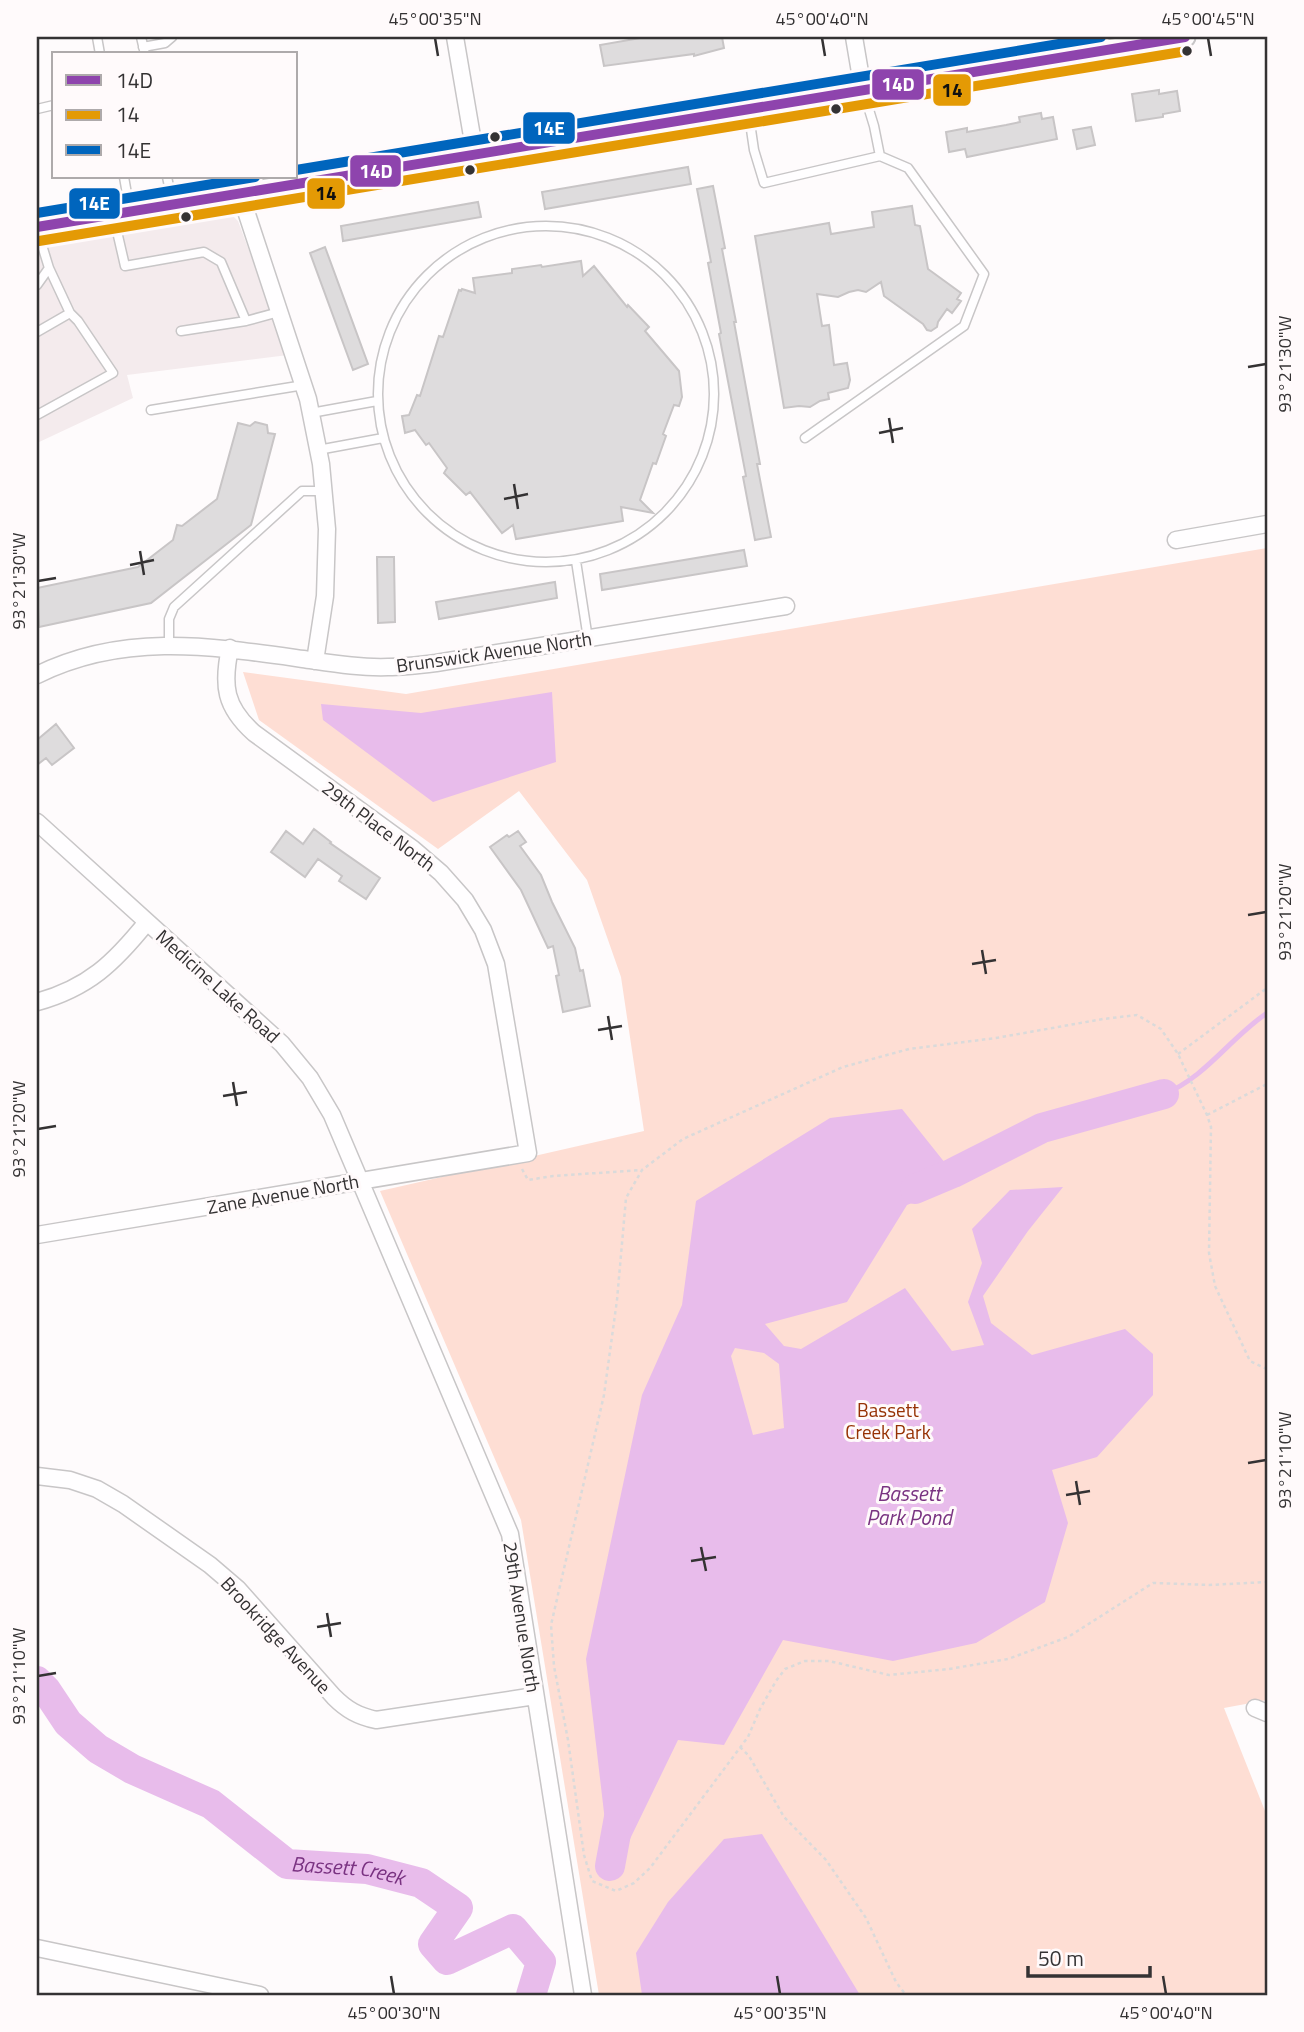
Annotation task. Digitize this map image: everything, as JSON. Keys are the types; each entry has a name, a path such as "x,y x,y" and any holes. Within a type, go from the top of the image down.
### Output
{"street":[{"path":"455,37 475,154"},
{"path":"854,37 863,90"},
{"path":"37,228 1185,37"},
{"path":"240,193 304,385 318,450 327,529 325,596 315,661"},
{"path":"1176,540 1267,524"},
{"name":"Brunswick Avenue North","path":"37,675 91,655 169,645 230,649 315,661 387,667 436,663 786,606"},
{"name":"29th Place North","path":"230,649 225,672 226,690 231,707 241,722 413,849 441,873 465,901 483,930 496,964 520,1154"},
{"name":"Medicine Lake Road","path":"37,822 282,1044 310,1078 332,1115 360,1181"},
{"path":"37,1002 83,984 109,965 147,922"},
{"name":"Zane Avenue North","path":"37,1235 520,1154"},
{"name":"29th Avenue North","path":"360,1181 510,1534 583,1995"},
{"name":"Brookridge Avenue","path":"37,1476 69,1480 97,1489 210,1565 238,1589 345,1709 359,1717 376,1720 535,1696"},
{"path":"37,1948 260,1995"}],"lane":[{"path":"142,37 144,50 165,43 172,37"},
{"path":"863,90 880,156"},
{"path":"748,109 754,150 764,183 880,156 908,168 984,274 964,326 805,438"},
{"path":"124,178 122,212 125,266 204,252 221,262 246,321"},
{"path":"167,178 173,204"},
{"path":"550,224 604,234 652,261 689,302 711,353 715,408 702,462 672,508 628,542 576,561 526,562 478,549 436,522 403,484 383,438 377,401 383,346 407,296 446,257 495,232 550,224"},
{"path":"37,228 49,268 69,313 78,321 113,373 37,415"},
{"path":"37,285 49,268"},
{"path":"181,331 246,321 279,312"},
{"path":"37,332 69,313"},
{"path":"151,410 304,385"},
{"path":"311,413 377,401"},
{"path":"318,450 383,438"},
{"path":"169,645 169,620 174,607 302,491 324,491"},
{"path":"576,561 589,639"}],"path":[{"path":"1178,1054 1267,988"},
{"path":"1267,1369 1250,1361 1215,1286 1209,1253 1211,1127 1207,1115 1178,1054 1161,1029 1138,1015 909,1049 843,1067 683,1139 642,1170 626,1198 617,1300 604,1395 551,1625 554,1666 568,1740 584,1855 592,1881 615,1891 634,1883 650,1868 748,1737 776,1681 785,1669 805,1661 829,1661 889,1675 949,1670 1008,1659 1068,1637 1153,1583 1209,1585 1267,1582"},
{"path":"1207,1115 1267,1084"},
{"path":"520,1154 528,1180 642,1170"},
{"path":"739,1747 749,1756 784,1817 825,1860 866,1918 896,1982 906,1995"}],"shaded area":[{"path":"225,213 238,221 288,355 127,375 133,398 37,443 37,244"}],"green space":[{"name":"Bassett Creek Park","path":"1267,548 1267,1700 1224,1708 1267,1816 1267,1995 599,1995 521,1520 380,1191 644,1131 621,977 587,880 519,791 438,849 259,720 243,672 406,694"}],"water":[{"path":"552,692 556,762 433,802 323,720 321,704 421,713"},
{"name":"Bassett Park Pond","path":"902,1109 961,1183 907,1205 847,1302 765,1324 784,1346 801,1349 905,1288 952,1351 984,1345 968,1302 982,1263 972,1229 1010,1190 1063,1187 1028,1231 983,1296 991,1323 1032,1355 1125,1329 1153,1354 1153,1395 1097,1457 1052,1470 1068,1523 1045,1602 976,1643 893,1661 783,1640 724,1745 678,1740 630,1839 607,1838 586,1659 642,1395 682,1305 696,1201 830,1118","holes":["735,1348 764,1353 779,1364 784,1428 753,1435 731,1356"]},
{"path":"762,1834 860,1995 642,1995 636,1953 668,1902 724,1839"}],"building":[{"path":"646,37 722,37 724,48 694,56 604,66 600,45"},
{"path":"1159,90 1159,94 1177,91 1180,111 1136,121 1132,94"},
{"path":"1041,113 1042,119 1053,117 1057,139 967,157 965,149 949,152 946,132 967,128 967,132 1006,125 1020,122 1019,117"},
{"path":"1091,127 1095,145 1077,149 1073,130"},
{"path":"688,167 691,184 545,209 542,192"},
{"path":"713,186 771,537 755,540 697,189"},
{"path":"478,202 481,217 343,241 341,226"},
{"path":"912,206 915,225 920,226 928,269 961,293 957,299 961,301 952,313 947,309 937,327 931,331 884,296 881,282 866,292 858,290 838,297 817,294 822,326 829,325 834,365 847,363 850,380 848,388 828,393 829,399 810,407 784,408 755,236 829,223 831,234 874,227 872,212"},
{"path":"325,247 368,364 353,370 310,253"},
{"path":"581,261 583,276 594,266 627,307 628,305 649,327 645,331 679,371 682,397 679,406 674,405 656,464 653,463 640,500 653,513 621,507 623,521 516,539 513,525 502,533 470,492 466,495 444,473 447,468 429,443 426,445 415,430 405,433 402,416 409,415 417,395 420,396 439,336 443,337 459,290 475,293 473,278 512,273 512,269"},
{"path":"255,422 267,425 268,433 275,434 251,525 151,603 39,627 37,588 138,567 173,540 177,525 182,526 217,499 238,423 250,426"},
{"path":"744,550 747,566 602,590 600,574"},
{"path":"377,557 394,557 395,622 378,623"},
{"path":"555,582 557,598 439,619 436,602"},
{"path":"56,724 74,748 52,765 46,758 37,765 37,740"},
{"path":"314,829 380,878 366,899 339,881 342,876 318,859 305,877 271,852 286,831 303,844"},
{"path":"518,831 526,842 520,846 541,875 575,948 580,971 583,970 590,1006 563,1012 553,946 548,948 521,890 490,847"}],"waterway":[{"path":"1164,1094 1193,1078 1267,1013"},
{"path":"915,1189 1042,1128 1164,1094"},
{"name":"Bassett Creek","path":"37,1681 68,1723 98,1749 132,1769 211,1804 287,1864 367,1869 421,1883 458,1908 433,1944 447,1960 513,1929 541,1962 531,1995"},
{"path":"610,1866 622,1801"}],"transit line":[{"name":"14E","path":"298,170 1101,37"},
{"name":"14D","path":"37,227 1185,37"},
{"name":"14","path":"39,241 1187,51"},
{"name":"14E","path":"37,213 249,178"}]}
